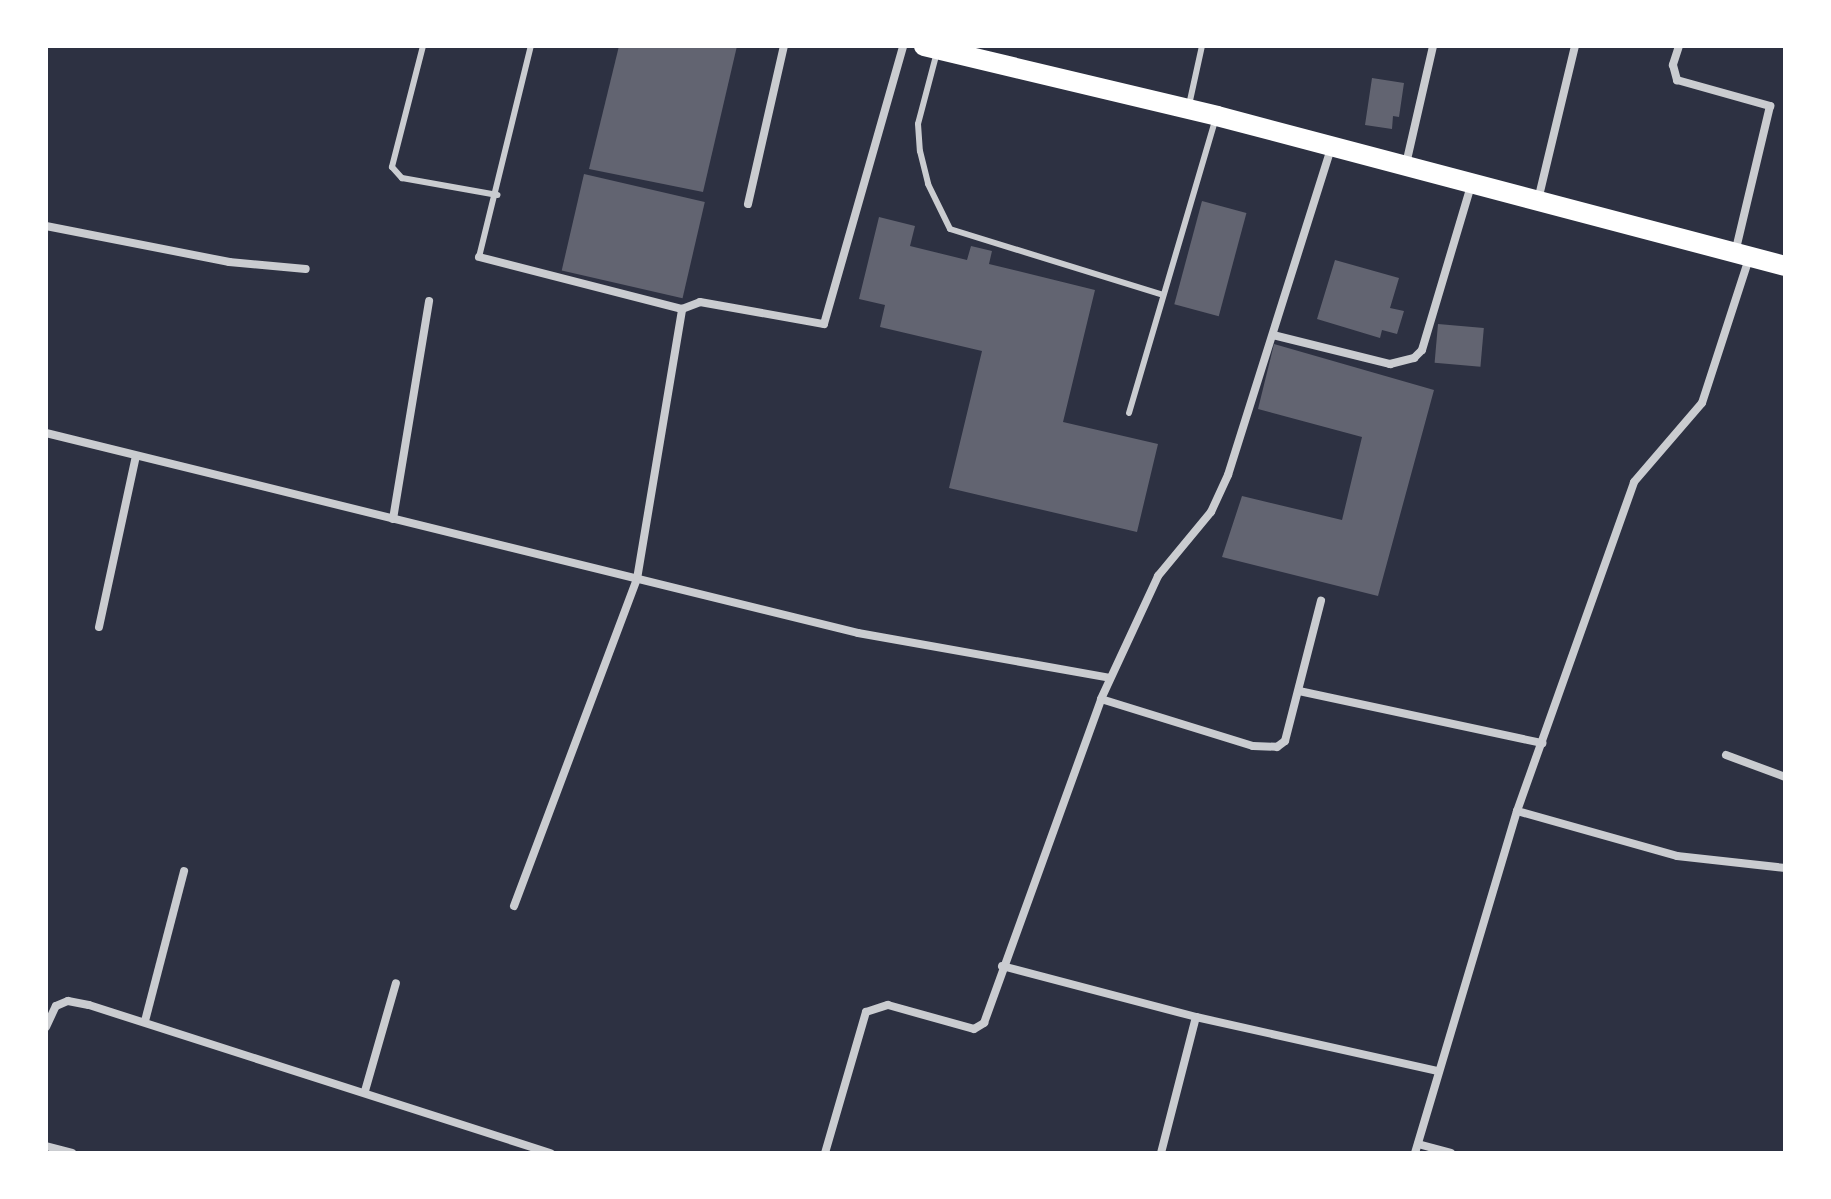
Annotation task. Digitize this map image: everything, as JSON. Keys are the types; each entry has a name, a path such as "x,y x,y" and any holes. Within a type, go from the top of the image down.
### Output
{"main road":[{"path":"931,48 981,52 1537,205 1785,266"}],"street":[{"path":"748,204 784,46"},
{"path":"479,257 682,309 700,302 819,326 828,319 903,46"},
{"path":"1405,169 1433,46"},
{"path":"1537,205 1575,46"},
{"path":"1451,1153 1416,1148 1517,811 1634,482 1702,403 1742,255 1770,106 1677,80 1673,65 1679,46"},
{"path":"825,1153 866,1012 888,1005 980,1027 1110,678 1158,576 1216,500 1273,335 1331,149"},
{"path":"1273,335 1390,364 1414,358 1422,350 1471,186"},
{"path":"46,226 229,262 306,269"},
{"path":"393,519 429,301"},
{"path":"514,906 637,579 682,309"},
{"path":"46,433 858,633 1110,678"},
{"path":"99,627 136,456"},
{"path":"1101,699 1264,748 1285,741 1321,601"},
{"path":"1299,691 1542,743"},
{"path":"1726,755 1785,777"},
{"path":"1517,811 1677,856 1785,868"},
{"path":"145,1021 184,871"},
{"path":"1002,966 1196,1017 1437,1071"},
{"path":"365,1091 396,983"},
{"path":"46,1027 56,1006 68,1001 145,1021 551,1153"},
{"path":"1161,1153 1196,1017"},
{"path":"46,1146 72,1153"}],"lane":[{"path":"423,46 392,167 402,178 497,195"},
{"path":"479,257 497,195 531,46"},
{"path":"1188,109 1202,46"},
{"path":"931,48 918,124 920,151 928,184 950,229 1163,295"},
{"path":"1129,413 1217,116"}],"building":[{"path":"619,46 737,46 703,192 589,169"},
{"path":"1372,78 1404,83 1399,117 1393,116 1392,129 1365,125"},
{"path":"584,174 705,202 683,298 562,270"},
{"path":"1202,201 1246,213 1219,316 1174,304"},
{"path":"879,217 915,226 910,246 967,260 971,246 992,251 989,264 1095,290 1063,422 1158,444 1137,532 949,488 982,351 880,327 885,305 859,299"},
{"path":"1335,260 1399,278 1390,308 1404,311 1397,334 1382,330 1380,338 1317,319"},
{"path":"1438,324 1484,328 1480,367 1435,363"},
{"path":"1274,344 1434,390 1378,596 1222,557 1242,496 1342,520 1362,437 1258,409"}]}
